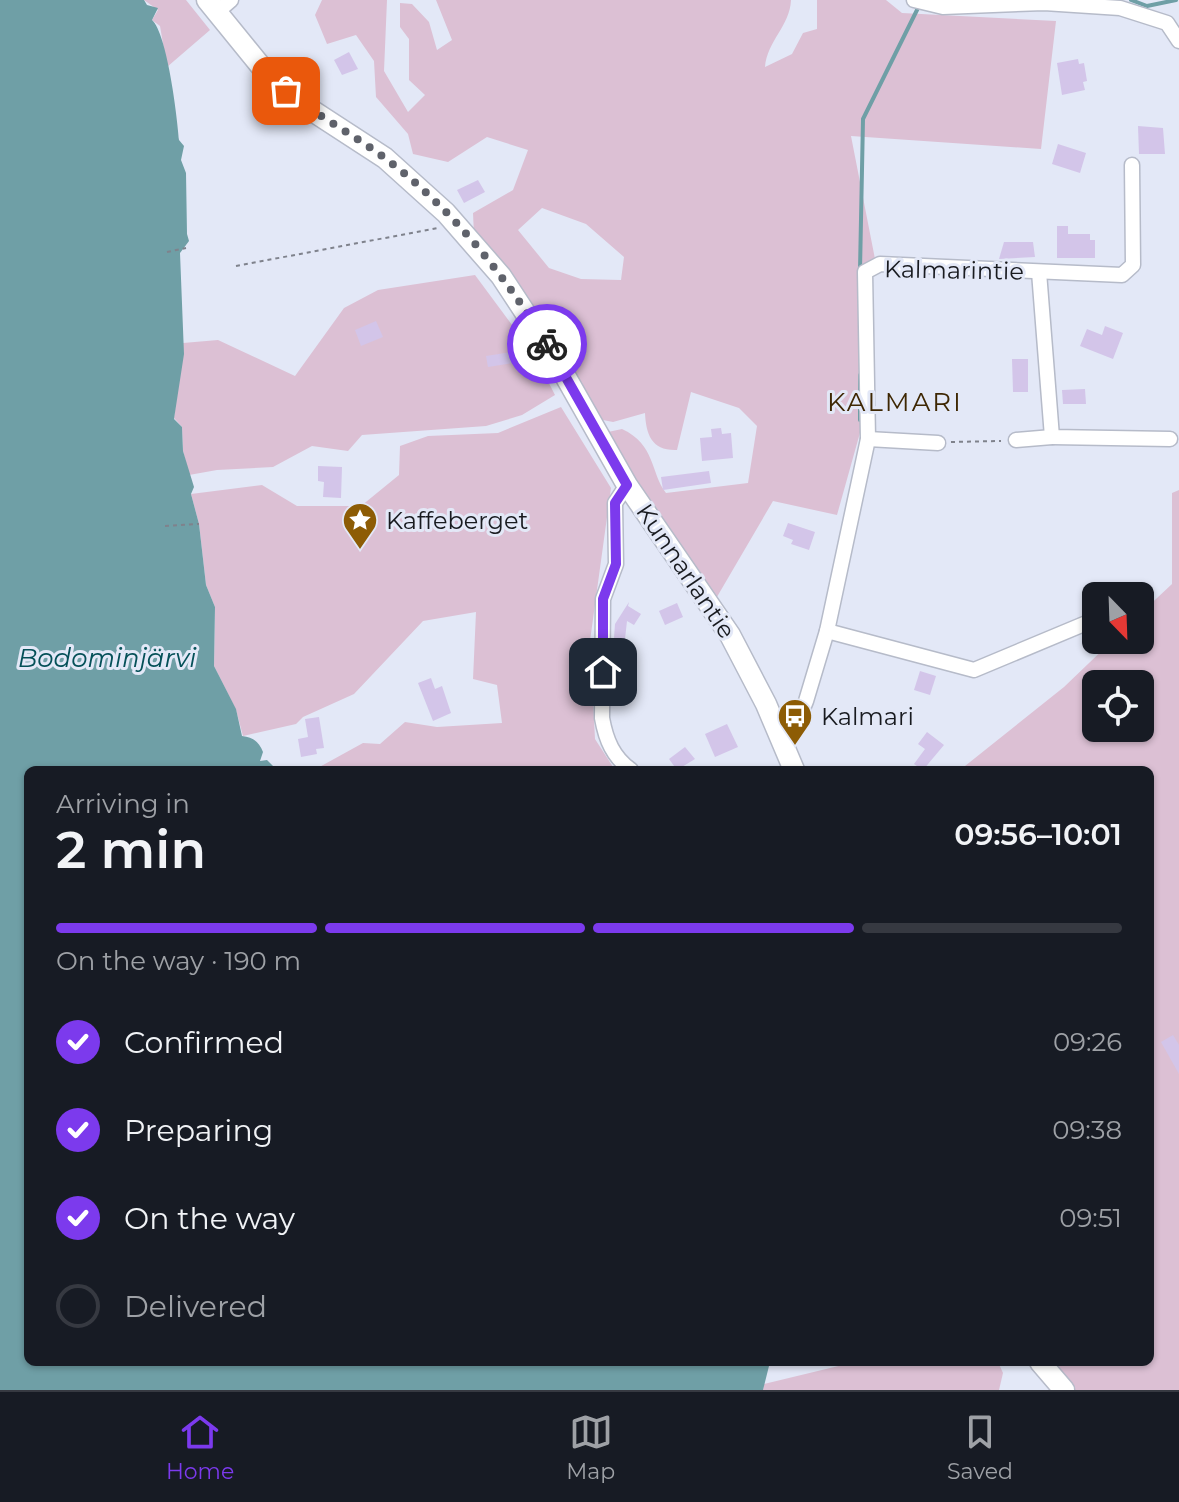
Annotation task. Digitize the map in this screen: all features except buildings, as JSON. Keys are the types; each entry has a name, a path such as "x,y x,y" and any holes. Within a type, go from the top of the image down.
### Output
{"main road":[{"name":"Kunnarlantie","path":"218,4 250,56 286,91 385,158 474,243 535,324 627,485 730,635 792,766"},
{"path":"1043,1366 1064,1390"}],"street":[{"path":"914,0 953,7 1044,3 1120,8 1167,23 1179,41"},
{"name":"Kalmarintie","path":"780,735 798,721 827,631 868,439 865,272 880,264 1122,275 1133,265 1132,165"},
{"path":"1039,272 1052,437"},
{"path":"1016,440 1052,437 1170,439"},
{"path":"868,439 938,443"},
{"path":"627,485 615,503 616,564 603,599 602,718 614,753 627,766"},
{"path":"827,631 974,670 1082,625"}],"path":[{"path":"236,266 439,228 430,220"},
{"path":"167,252 186,248"},
{"path":"938,443 1016,440"},
{"path":"165,526 199,524"}],"shaded area":[{"path":"144,0 186,0 210,30 167,67 160,26 152,20 158,10"},
{"path":"322,0 387,0 384,71 408,112 425,95 409,80 409,39 400,27 400,3 412,4 429,22 437,50 452,40 436,0 791,0 787,18 770,49 765,67 792,54 803,33 817,29 817,0 886,0 902,13 1056,21 1041,149 851,136 875,259 859,276 863,422 837,515 773,501 714,602 622,469 608,432 622,429 641,443 666,493 748,483 757,426 739,408 691,392 677,450 656,445 649,435 645,413 613,422 593,418 474,235 473,213 513,190 528,150 487,137 448,162 413,154 408,134 376,97 374,61 356,35 327,44 315,15","holes":["542,208 586,224 624,257 621,280 581,279 549,268 518,230"]},
{"path":"475,275 535,356 555,395 522,415 486,426 362,435 348,451 312,446 273,467 189,475 183,451 182,427 174,418 183,343 218,340 295,376 344,308 378,290"},
{"path":"561,407 611,488 590,641 595,739 612,766 321,766 363,743 380,744 405,722 437,727 502,723 497,685 473,679 476,612 423,621 354,694 303,717 296,724 243,736 236,710 214,666 215,607 206,585 199,524 191,494 262,485 297,506 361,506 399,475 400,446 428,436 498,433"},
{"path":"1179,490 1179,1390 1071,1390 1051,1366 1154,1366 1154,766 965,766 1064,687 1098,654 1154,654 1154,601 1172,584 1172,493"},
{"path":"838,1366 1000,1366 1003,1373 999,1390 763,1390 764,1384"}],"water":[{"name":"Bodominjärvi","path":"0,0 144,0 147,5 158,8 152,20 167,57 179,140 184,146 181,160 186,173 189,241 180,253 184,354 174,419 182,427 183,451 194,487 191,494 199,524 206,585 215,607 214,666 236,709 242,736 257,743 263,752 260,761 267,760 273,766 24,766 24,1366 769,1366 763,1390 0,1390"}],"waterway":[{"path":"1131,0 1147,6 1176,0"},
{"path":"860,270 863,119 918,8"},
{"path":"860,375 860,420"}],"way so far":[{"path":"286,91 385,158 446,213 501,276 547,344"}],"place":[{"name":"Kaffeberget","path":"360,551"},
{"name":"Kalmari","path":"795,747"}],"district":[{"name":"KALMARI","path":"895,402"}],"route":[{"path":"547,344 627,485 615,503 616,564 603,599 603,672"}]}
